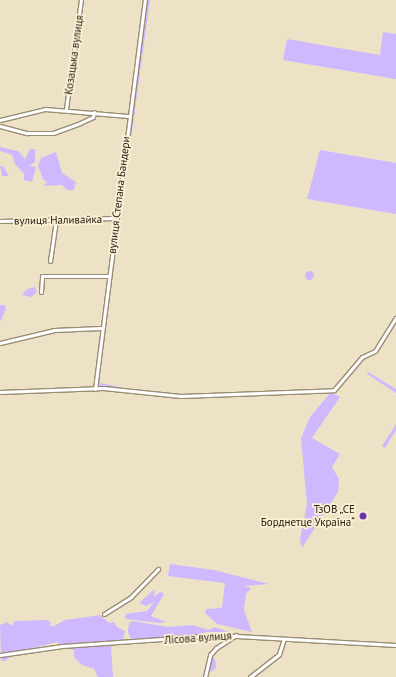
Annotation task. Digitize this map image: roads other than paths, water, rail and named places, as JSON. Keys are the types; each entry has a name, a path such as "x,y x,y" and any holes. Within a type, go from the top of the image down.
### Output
{"street":[{"name":"Козацька вулиця","path":"66,109 81,0"},
{"name":"вулиця Степана Бандери","path":"95,389 101,328 109,276 128,116 145,0"},
{"path":"0,120 45,109 66,109 128,116"},
{"path":"0,126 27,132 53,133 93,117 94,112"},
{"name":"вулиця Наливайка","path":"0,221 116,218"},
{"path":"50,261 56,220"},
{"path":"41,292 42,276 109,276"},
{"path":"0,392 95,389 181,396 334,390 362,358 375,351 396,318"},
{"path":"0,343 54,330 101,328"},
{"path":"104,614 131,597 158,569"},
{"path":"206,677 210,655 216,648 237,635"},
{"name":"Лісова вулиця","path":"0,655 62,646 237,635 396,645"},
{"path":"250,677 279,654 284,639"}],"place":[{"name":"ТзОВ „СЕ Борднетце Україна“","path":"363,516"}]}
